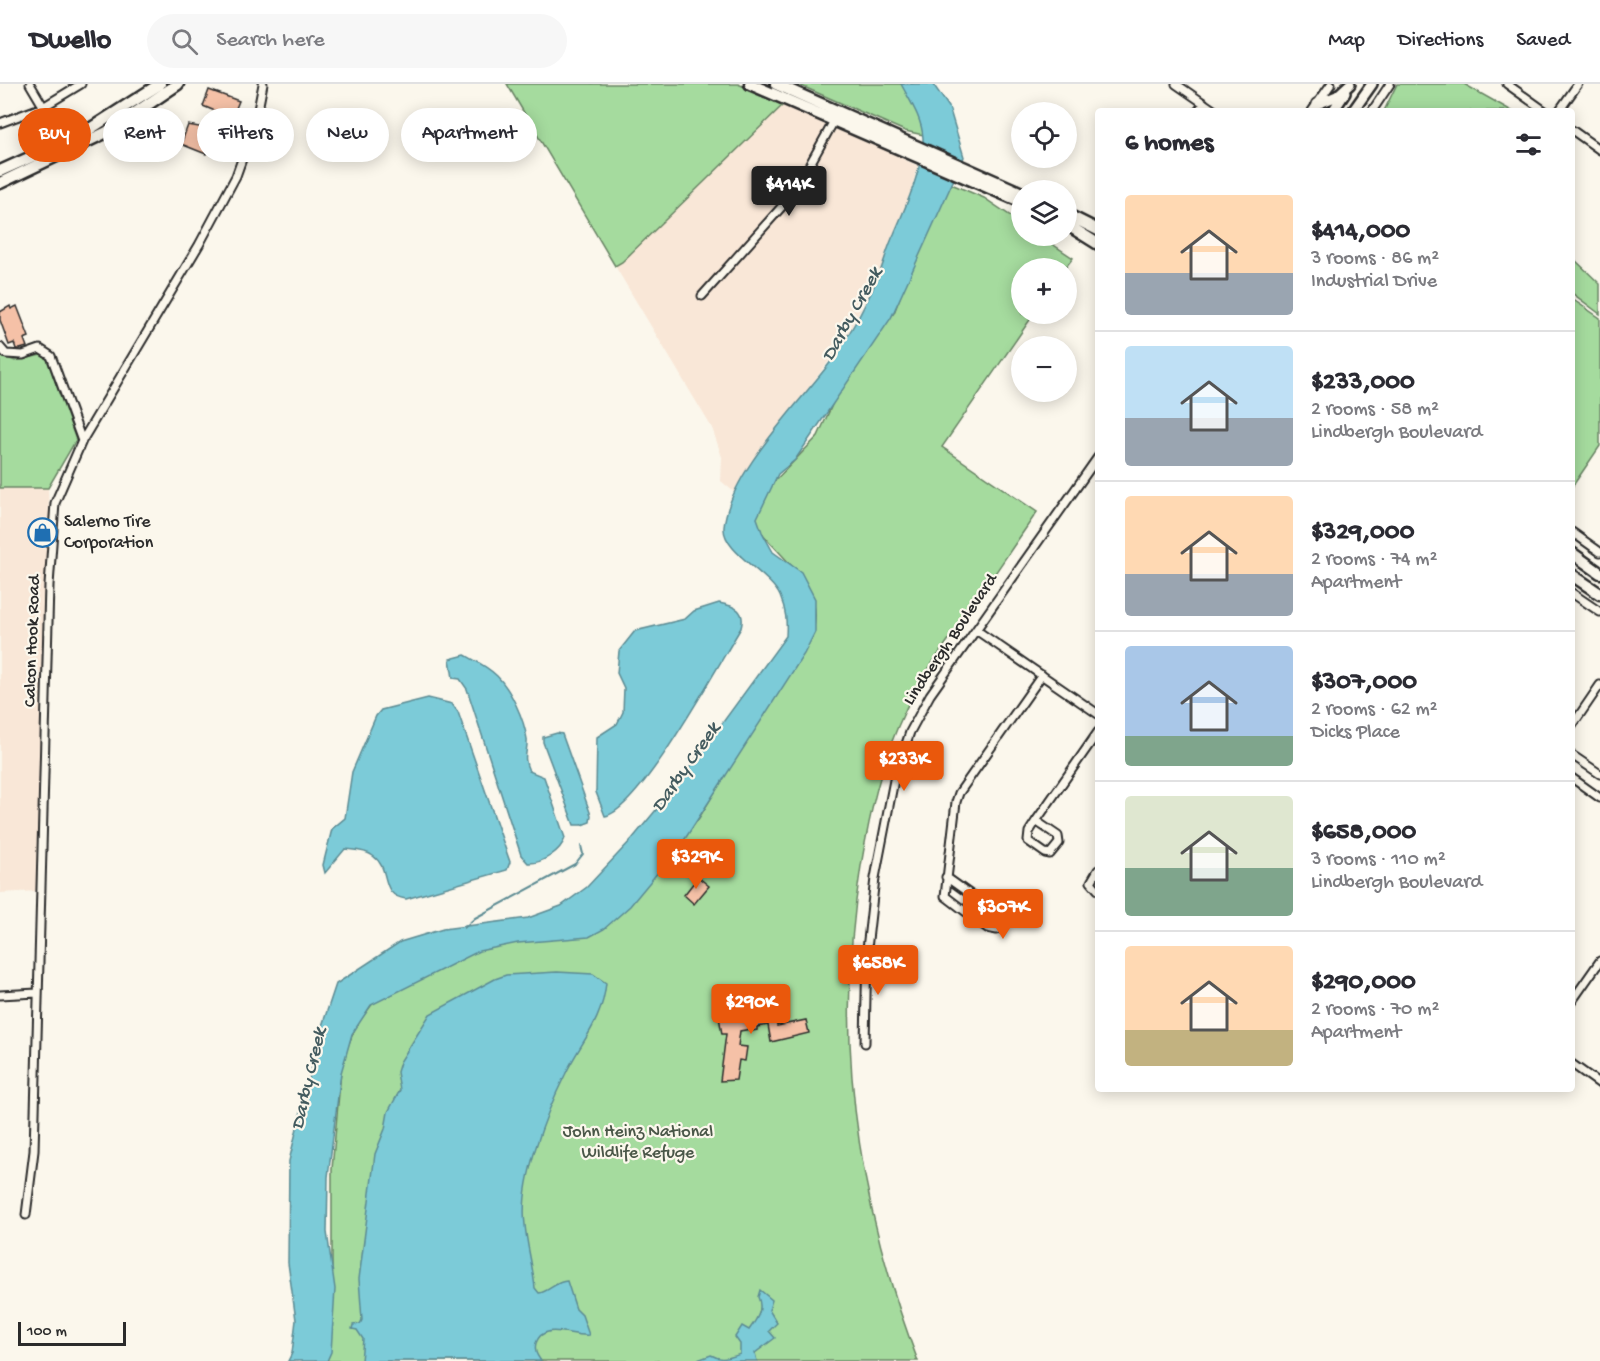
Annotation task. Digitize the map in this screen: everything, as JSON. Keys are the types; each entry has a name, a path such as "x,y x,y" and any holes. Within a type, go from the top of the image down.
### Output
{"main road":[{"path":"91,129 160,84"},
{"path":"0,183 107,132 178,84"},
{"path":"750,84 837,116 976,177 1011,196"},
{"path":"776,84 837,116"},
{"path":"1315,107 1337,96 1351,84"},
{"path":"1335,108 1351,84"},
{"path":"1356,107 1372,84"},
{"path":"0,171 21,162"},
{"path":"976,177 1011,189"},
{"path":"1077,220 1095,228"},
{"path":"1077,231 1095,242"},
{"path":"1575,556 1600,573"},
{"path":"1575,577 1600,594"}],"street":[{"path":"30,84 43,107"},
{"path":"0,123 43,107 81,84"},
{"name":"Calcon Hook Road","path":"26,1215 34,1152 49,585 55,503 82,441 242,164 256,120 263,84"},
{"path":"1176,84 1210,108"},
{"path":"1315,107 1331,84"},
{"path":"1373,108 1390,84"},
{"path":"1507,84 1541,108"},
{"path":"1561,108 1578,84"},
{"path":"1200,108 1203,103"},
{"path":"702,296 794,193 837,116"},
{"path":"1575,132 1600,150"},
{"path":"0,347 6,354 23,355 40,349 51,356 82,441"},
{"name":"Lindbergh Boulevard","path":"865,1043 867,949 873,888 894,780 910,732 930,695 1095,461"},
{"path":"1575,534 1600,552"},
{"path":"1575,595 1600,612"},
{"path":"976,630 1095,712"},
{"path":"946,877 1002,916 1003,923 997,930 987,928 947,898 944,893 946,877 958,796 1042,675"},
{"path":"1575,722 1600,686"},
{"path":"1036,821 1054,833 1059,840 1050,854 1028,841 1029,832 1036,821 1095,736"},
{"path":"1575,757 1600,774"},
{"path":"1575,780 1600,798"},
{"path":"1575,997 1600,961"},
{"path":"0,995 37,993"},
{"path":"1575,1066 1600,1084"}],"shaded area":[{"path":"788,100 906,152 897,156 918,166 905,212 893,235 879,275 844,341 768,442 734,492 721,481 722,457 712,428 615,266 622,262"},
{"path":"0,488 48,488 52,588 37,891 0,893"}],"green space":[{"path":"507,84 738,84 784,104 622,262 615,266 537,135 537,108 521,108"},
{"path":"797,84 913,84 942,139 905,131"},
{"path":"1397,84 1464,84 1507,108 1385,108"},
{"name":"John Heinz National Wildlife Refuge","path":"949,183 984,198 1011,216 1011,246 1055,246 1073,258 1011,258 1011,324 1027,324 1019,336 1011,336 1011,347 942,447 1037,512 935,659 909,702 883,769 872,807 861,866 853,929 849,992 850,1055 856,1117 865,1178 879,1240 918,1361 327,1361 332,1316 332,1169 342,1061 356,1026 379,995 418,968 513,940 681,843 699,818 813,631 815,614 813,599 806,585 754,522 771,485 818,436 842,383 894,313 917,253"},
{"path":"1575,260 1600,284 1600,314 1575,295"},
{"path":"1575,301 1600,318 1600,446 1575,483"},
{"path":"0,355 15,361 41,355 47,359 76,440 48,488 0,488"}],"water":[{"name":"Darby Creek","path":"901,84 933,84 949,107 964,157 891,318 795,460 778,474 757,518 773,552 801,572 815,599 815,632 804,654 683,842 630,906 604,929 589,937 518,943 479,951 371,1005 352,1034 341,1073 328,1177 327,1232 335,1289 331,1352 327,1361 288,1361 292,1353 296,1320 288,1263 289,1161 321,1029 336,984 400,942 443,929 528,918 561,906 587,887 632,839 680,781 786,636 786,616 780,596 767,579 730,545 725,536 724,527 738,484 768,439 832,360 858,318 880,272 913,187 922,149 923,138 920,124"},
{"path":"719,603 738,610 742,617 741,628 658,763 620,808 605,816 596,792 597,737 617,724 623,712 624,688 617,673 619,651 635,631 685,619 694,611"},
{"path":"465,655 493,673 502,682 516,705 527,739 526,762 529,771 544,777 565,838 560,848 545,859 528,863 521,855 467,689 460,679 453,678 450,659"},
{"path":"428,698 452,704 458,712 510,862 507,870 406,899 397,897 392,892 379,861 367,853 345,849 325,873 323,865 332,829 345,818 352,772 376,716 381,710"},
{"path":"562,734 591,815 590,822 582,825 574,825 543,742 543,737"},
{"path":"557,972 593,974 606,983 604,997 595,1021 565,1075 542,1128 526,1189 525,1225 535,1288 539,1293 567,1281 576,1309 582,1315 589,1335 552,1331 545,1333 540,1336 535,1346 541,1361 361,1361 363,1339 357,1330 352,1329 353,1325 360,1324 362,1320 359,1279 375,1154 385,1129 388,1112 400,1090 397,1072 400,1062 430,1014 506,975"},
{"path":"760,1290 772,1300 769,1310 777,1323 769,1331 775,1338 755,1353 757,1361 695,1361 711,1355 729,1358 740,1354 740,1344 735,1337 742,1326 749,1330 757,1319 760,1311 758,1297"}],"building":[{"path":"209,90 239,101 236,108 203,106"},
{"path":"188,125 197,127 197,150 185,146"},
{"path":"10,306 11,309 17,306 29,337 24,339 27,347 16,349 14,343 9,345 0,320 0,312"},
{"path":"698,877 709,886 694,904 684,895"},
{"path":"753,1007 754,1013 774,1009 777,1026 806,1020 809,1033 771,1042 768,1025 757,1027 757,1030 740,1031 738,1046 747,1047 745,1061 739,1060 736,1080 720,1081 726,1034 722,1034 720,1014"}],"waterway":[{"path":"464,928 475,918 575,864 583,854 581,846"}],"place":[{"name":"Salerno Tire Corporation","path":"43,532"}]}
